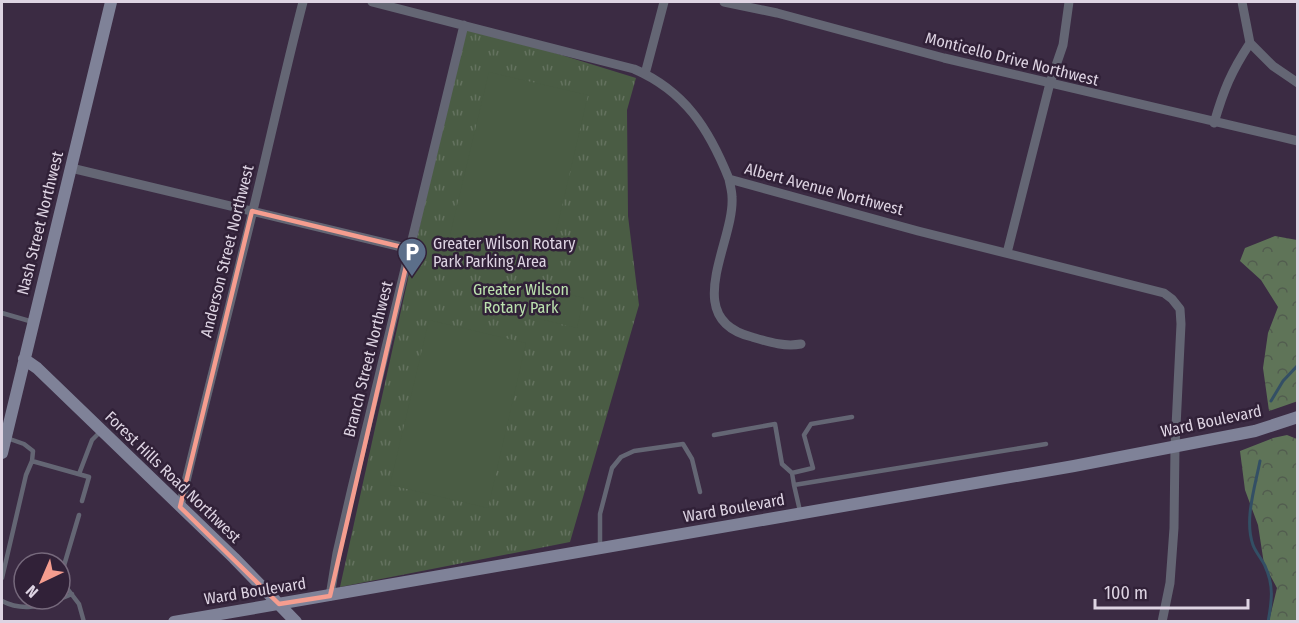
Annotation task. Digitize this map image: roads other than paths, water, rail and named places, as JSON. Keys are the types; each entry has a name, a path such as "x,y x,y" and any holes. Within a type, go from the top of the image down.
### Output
{"main road":[{"name":"Nash Street Northwest","path":"2,453 3,437 111,2"},
{"name":"Forest Hills Road Northwest","path":"24,359 37,368 102,430 296,621"},
{"name":"Ward Boulevard","path":"174,621 983,483 1255,431 1298,417"}],"street":[{"name":"Anderson Street Northwest","path":"180,507 303,2"},
{"name":"Albert Avenue Northwest","path":"372,2 634,69 645,74 674,94 694,113 717,151 729,179 1164,293 1180,309 1181,324 1174,447"},
{"path":"645,74 664,2"},
{"name":"Monticello Drive Northwest","path":"724,2 1295,141"},
{"path":"1007,253 1050,83 1063,45 1069,2"},
{"path":"1242,2 1250,43 1274,66 1298,83"},
{"name":"Branch Street Northwest","path":"330,596 342,531 464,25"},
{"path":"1214,123 1232,71 1250,43"},
{"path":"71,168 410,249"},
{"path":"729,179 733,198 713,287 716,307 721,317 737,332 787,346 801,344"},
{"path":"1162,621 1170,583 1174,528 1174,447"}],"lane":[{"path":"2,313 33,322"},
{"path":"792,473 813,468 804,435 811,424 852,417"},
{"path":"714,435 776,424 782,464 792,473 800,513"},
{"path":"79,474 92,440 102,430"},
{"path":"2,578 3,566 33,452 24,444 3,437"},
{"path":"600,548 600,514 612,468 621,457 633,451 683,444 692,459 700,492"},
{"path":"794,485 1046,444"},
{"path":"32,461 89,477 82,501"},
{"path":"68,551 79,515"},
{"path":"72,594 79,604 84,621"}],"waterway":[{"path":"1271,401 1283,381 1298,365"},
{"path":"1260,461 1251,503 1250,525 1253,545 1270,580 1271,600 1268,622"}],"place":[{"name":"Greater Wilson Rotary Park Parking Area","path":"412,278"}],"park label":[{"name":"Greater Wilson Rotary Park","path":"521,298"}]}
